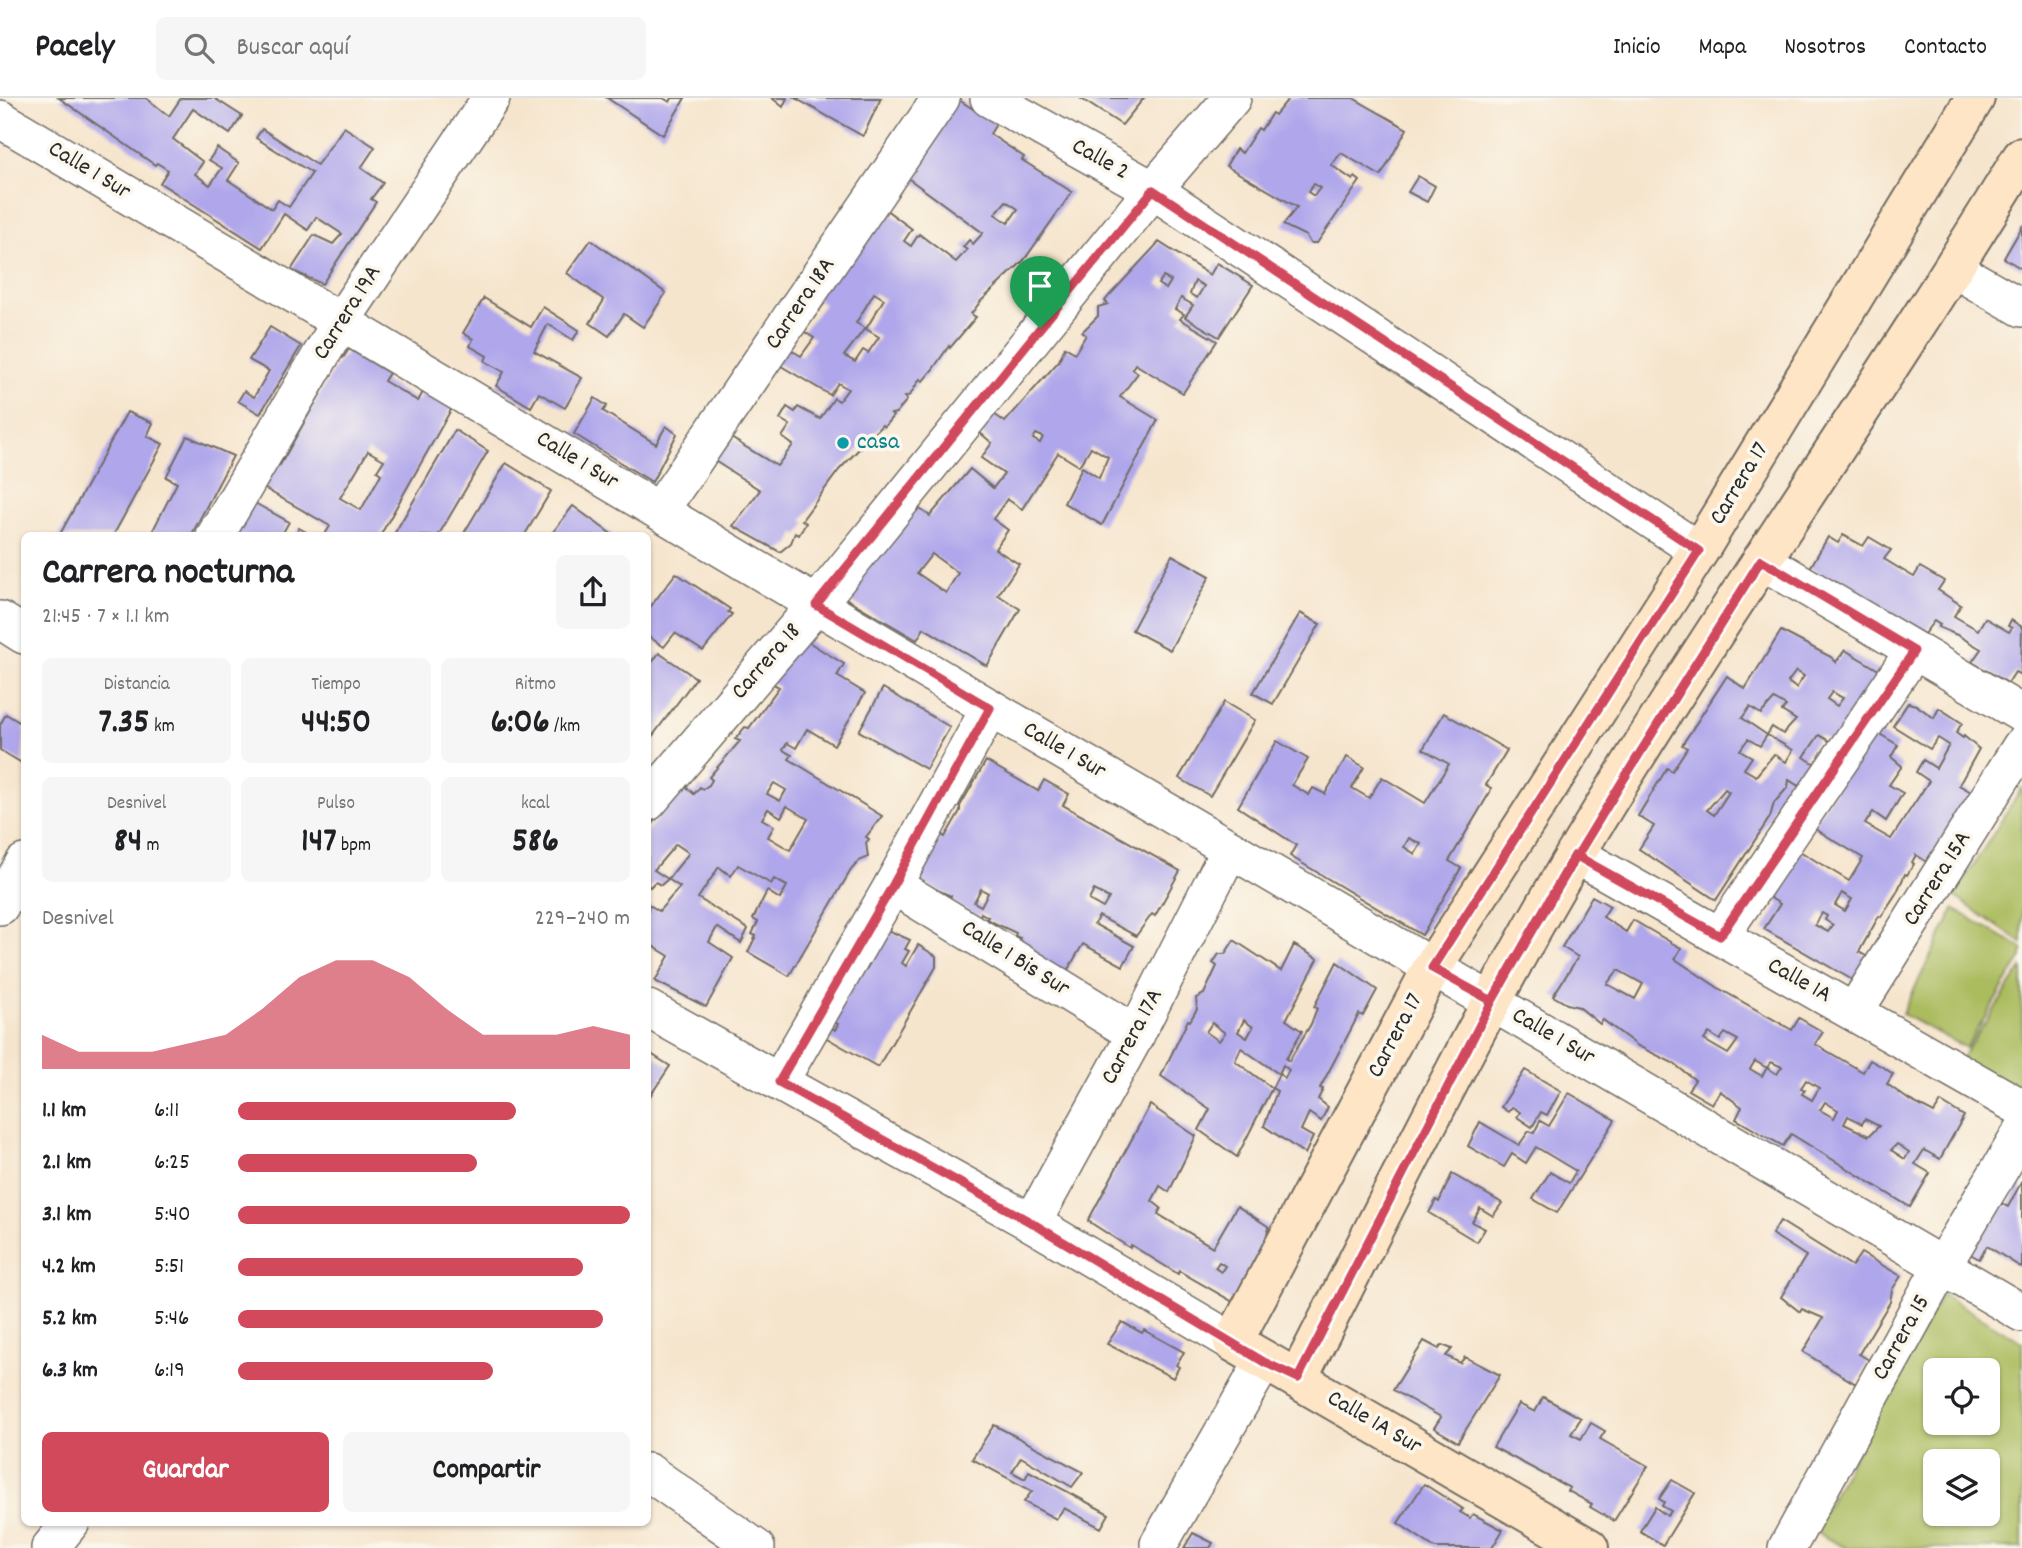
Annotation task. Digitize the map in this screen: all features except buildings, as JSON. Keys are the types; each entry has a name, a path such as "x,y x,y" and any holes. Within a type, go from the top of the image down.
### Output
{"street":[{"name":"Carrera 19A","path":"217,532 341,321 491,98"},
{"name":"Carrera 18A","path":"660,510 941,98"},
{"name":"Calle 2","path":"989,98 1153,190 1699,551"},
{"name":"Carrera 18","path":"651,798 816,605 1153,190 1232,98"},
{"name":"Carrera 17","path":"1248,1352 1432,968 1699,551 1975,98"},
{"name":"Calle 1 Sur","path":"0,119 990,708 2022,1313"},
{"path":"1298,1378 1492,1001 1575,855 1761,560 1954,269 2022,157"},
{"path":"1954,269 2022,308"},
{"path":"1761,560 2022,714"},
{"path":"0,620 21,633"},
{"path":"1720,936 1914,651"},
{"path":"779,1082 893,885 990,708"},
{"name":"Carrera 15A","path":"1854,1012 2022,745"},
{"name":"Carrera 17A","path":"1032,1223 1136,1034 1230,849"},
{"name":"Calle 1A","path":"1575,855 2022,1108"},
{"path":"0,906 21,868"},
{"name":"Calle 1 Bis Sur","path":"893,885 1136,1034"},
{"name":"Calle 1A Sur","path":"651,1011 1032,1223 1248,1352 1298,1378 1589,1548"},
{"name":"Carrera 15","path":"1787,1548 1942,1266 2022,1132"},
{"path":"1159,1544 1248,1352"},
{"path":"651,1474 755,1548"},
{"path":"50,1548 68,1526"}],"green space":[{"path":"2022,788 2022,943 1954,896"},
{"path":"1954,909 2022,948 2022,957 1966,1048 1902,1014"},
{"path":"2022,968 2022,1082 2015,1093 1961,1059"},
{"path":"1942,1294 2022,1342 2022,1548 1846,1548 1813,1531"}],"place":[{"name":"casa","path":"843,443"}],"route":[{"path":"1040,328 816,605 990,708 893,885 779,1082 1032,1223 1264,1362 1298,1378 1492,1001 1575,855 1720,936 1914,651 1761,560 1575,855 1533,928 1492,1001 1432,968 1699,551 1153,190 1040,328"}]}
